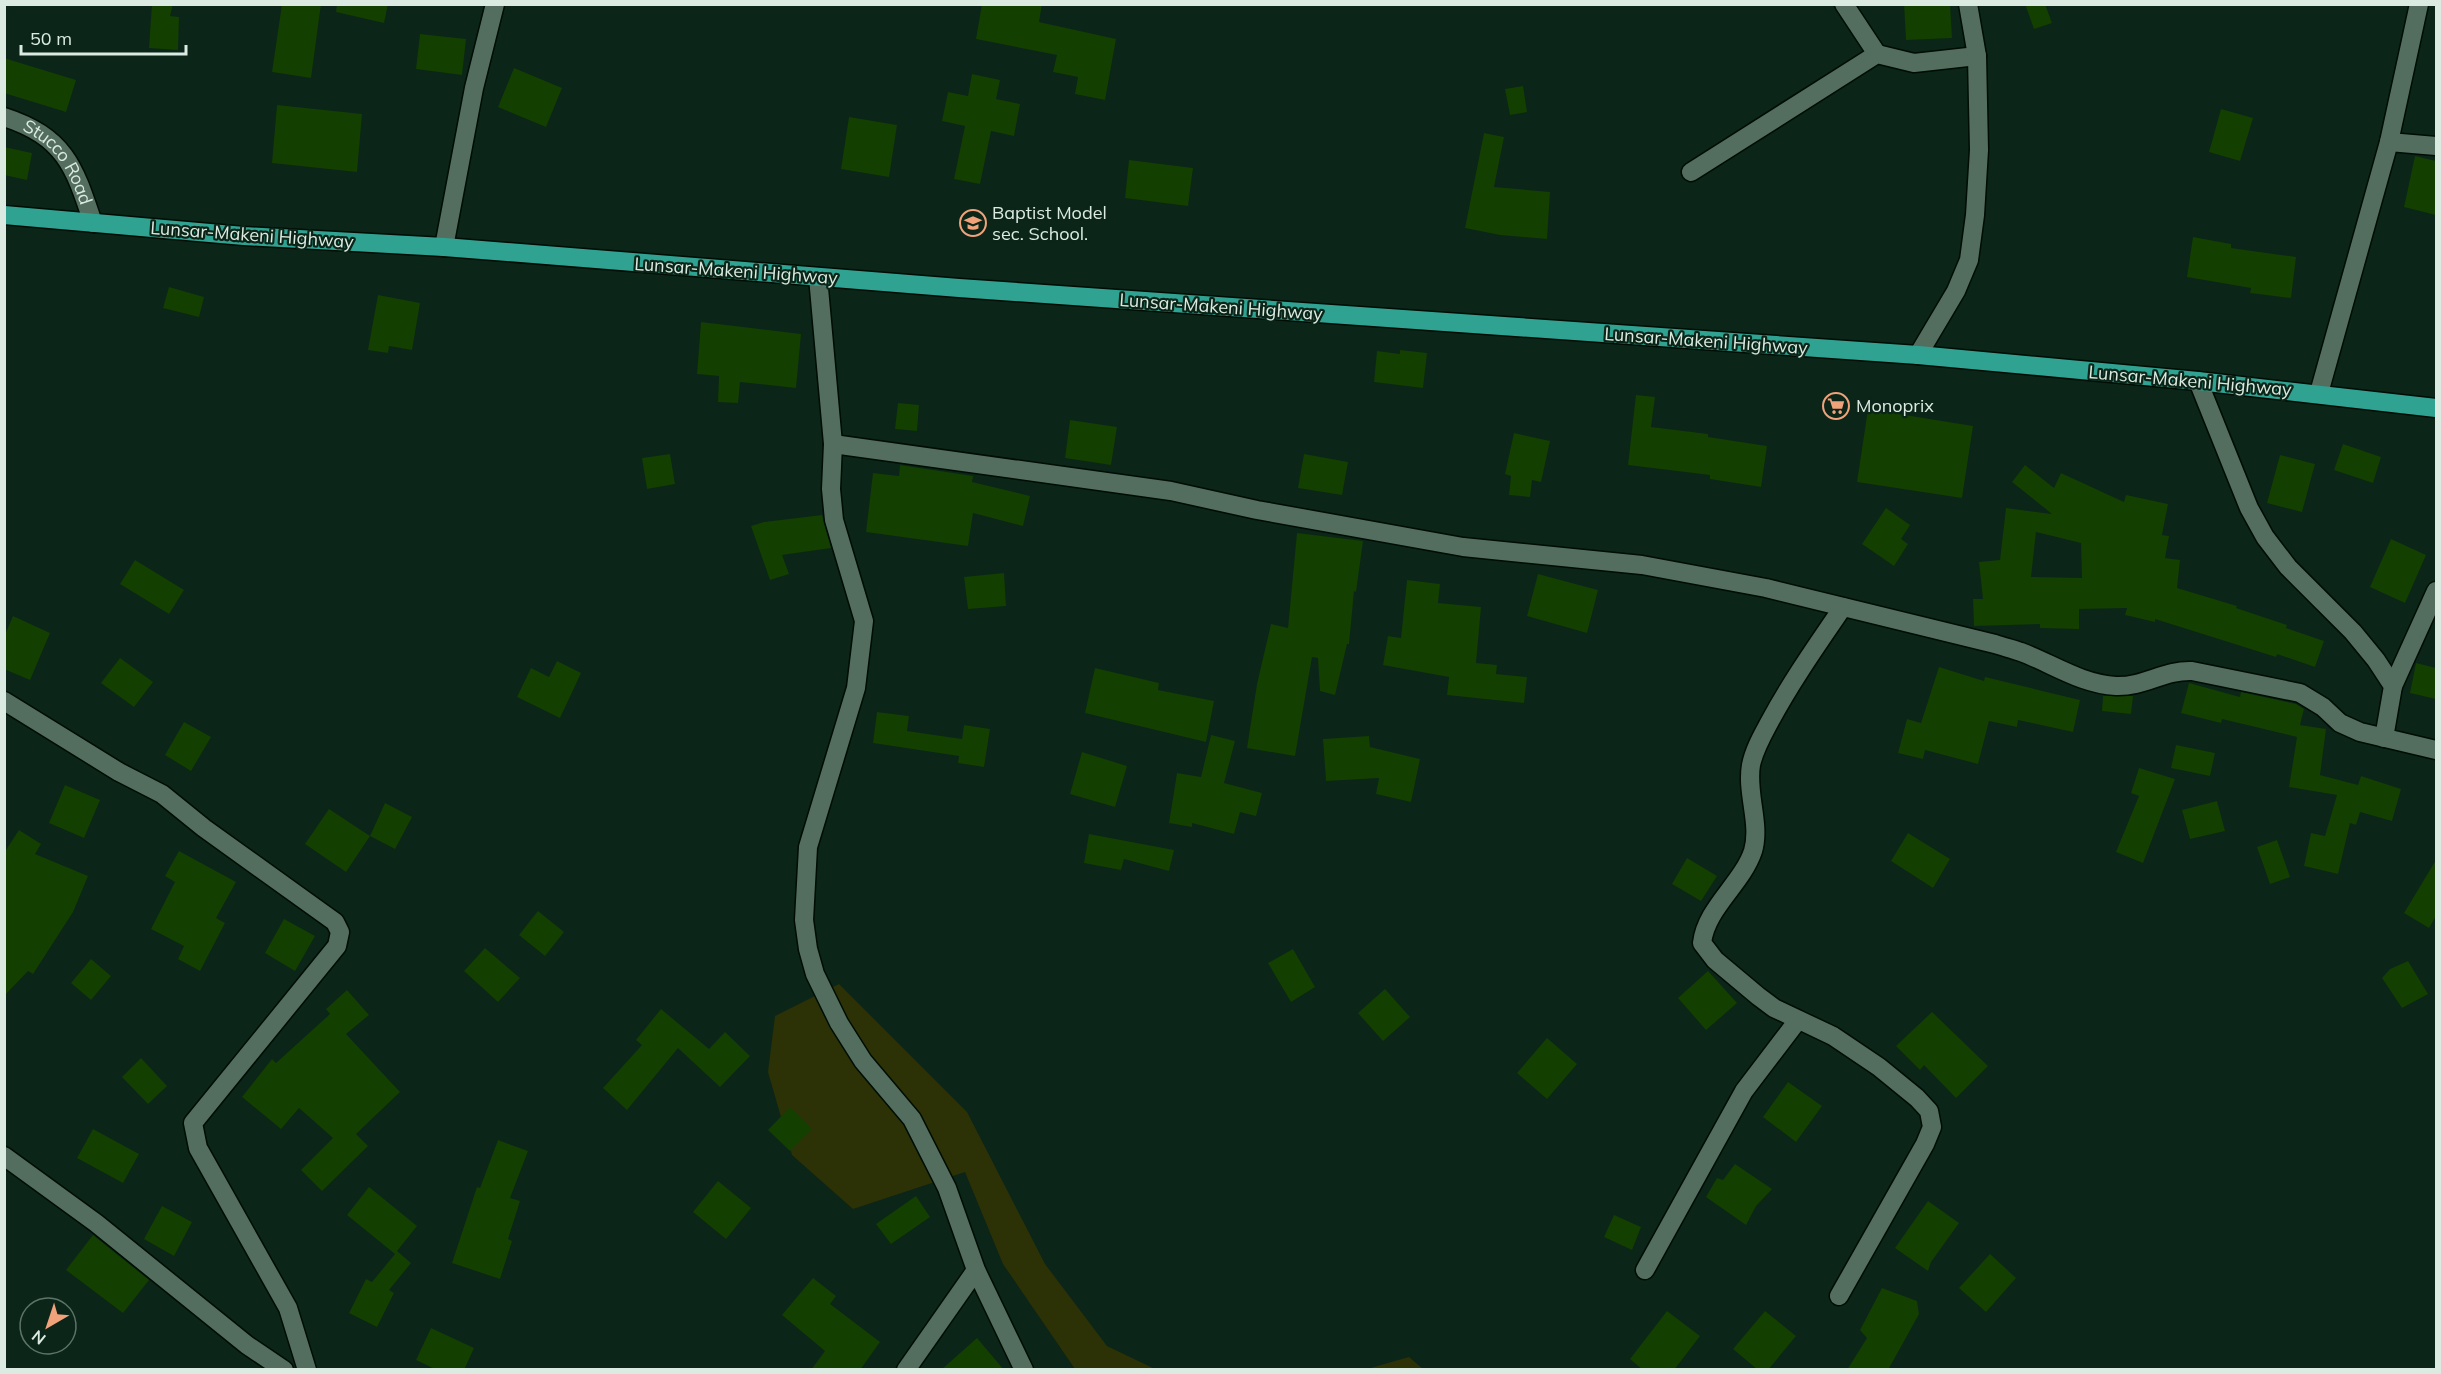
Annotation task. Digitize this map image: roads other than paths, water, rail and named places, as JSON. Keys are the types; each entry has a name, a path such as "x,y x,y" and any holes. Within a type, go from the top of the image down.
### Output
{"main road":[{"name":"Lunsar-Makeni Highway","path":"4,215 244,236 444,247 818,277 1918,355 2319,393 2436,408"}],"street":[{"path":"444,247 474,87 495,4"},
{"path":"1844,4 1877,54 1914,63 1977,56"},
{"path":"1918,355 1956,291 1969,260 1975,215 1979,150 1977,56 1968,4"},
{"path":"2319,393 2389,142 2419,4"},
{"path":"1690,172 1877,54"},
{"name":"Stucco Road","path":"4,117 46,135 68,158 93,222"},
{"path":"2389,142 2436,146"},
{"path":"818,277 832,444 831,489 834,520 864,621 856,688 808,847 804,920 808,949 815,974 839,1023 863,1061 912,1119 947,1188 976,1270 1023,1370"},
{"path":"2198,381 2249,508 2265,537 2288,567 2353,632 2376,660 2393,686"},
{"path":"832,444 1171,491 1257,510 1463,547 1642,565 1766,588 2022,652 2086,681 2116,686 2141,684 2175,670 2192,670 2300,693 2323,707 2340,723 2384,738 2436,750"},
{"path":"2384,738 2393,686 2436,591"},
{"path":"1839,1296 1925,1144 1932,1127 1929,1112 1917,1098 1879,1067 1833,1036 1798,1020 1758,996 1715,960 1702,943 1707,925 1748,863 1752,851 1755,839 1749,784 1751,763 1759,741 1790,684 1843,606"},
{"path":"4,701 119,772 162,794 204,828 335,922 340,932 337,946 193,1123 198,1148 288,1308 307,1370"},
{"path":"1645,1270 1744,1091 1798,1020"},
{"path":"4,1156 96,1222 247,1345 284,1370"},
{"path":"906,1370 976,1270"}],"place":[{"name":"Baptist Model sec. School.","path":"973,223"},
{"name":"Monoprix","path":"1836,406"}]}
